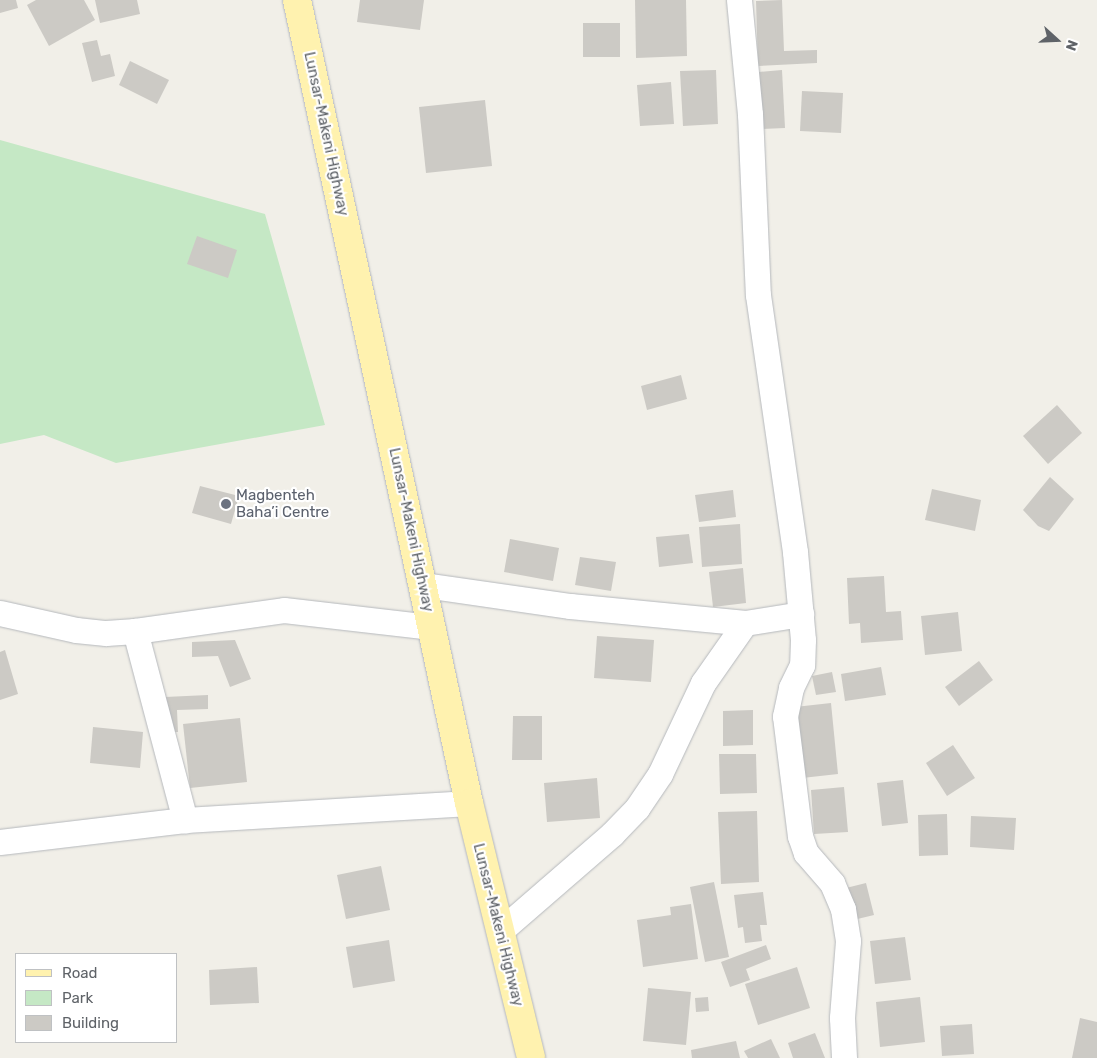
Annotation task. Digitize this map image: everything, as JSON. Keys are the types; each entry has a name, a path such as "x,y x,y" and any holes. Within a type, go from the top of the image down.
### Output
{"main road":[{"name":"Lunsar-Makeni Highway","path":"297,0 424,585 469,803 531,1058"}],"street":[{"path":"739,0 750,114 758,296 801,614 802,665 791,688 785,716 800,836 806,853 832,883 843,909 848,941 842,1018 844,1058"},
{"path":"424,585 570,606 744,623 801,614"},
{"path":"0,613 76,630 135,632 284,610 432,627"},
{"path":"499,932 612,834 637,808 660,774 703,683 744,623"},
{"path":"135,632 185,820"},
{"path":"0,842 185,820 469,803"}],"green space":[{"path":"0,140 265,214 325,425 116,463 44,435 0,444"}],"building":[{"path":"0,0 16,0 18,8 0,13"},
{"path":"36,0 84,0 95,20 49,46 27,5"},
{"path":"95,0 137,0 140,14 100,23"},
{"path":"360,0 424,0 420,30 357,22"},
{"path":"635,0 686,0 687,56 636,58"},
{"path":"782,0 784,51 817,50 817,63 758,66 756,1"},
{"path":"583,23 620,23 620,57 583,57"},
{"path":"97,40 101,56 110,54 115,76 92,82 82,43"},
{"path":"130,61 169,80 157,104 119,85"},
{"path":"716,70 718,124 683,126 680,71"},
{"path":"782,70 785,128 761,129 758,72"},
{"path":"671,82 674,124 640,126 637,85"},
{"path":"802,91 843,93 841,133 800,131"},
{"path":"485,100 492,166 426,173 419,107"},
{"path":"197,236 237,250 228,278 187,264"},
{"path":"681,375 687,399 647,410 641,386"},
{"path":"1057,405 1082,433 1048,464 1023,436"},
{"path":"1050,477 1074,499 1049,531 1038,526 1023,510"},
{"path":"200,486 239,496 231,524 192,513"},
{"path":"932,489 981,500 975,531 925,520"},
{"path":"733,490 736,517 699,522 695,495"},
{"path":"740,524 742,564 702,567 699,527"},
{"path":"689,534 693,563 659,567 656,537"},
{"path":"510,539 559,548 553,581 504,572"},
{"path":"580,557 616,562 611,591 575,585"},
{"path":"743,568 746,603 713,607 709,572"},
{"path":"884,576 886,612 901,611 903,640 861,643 860,623 849,624 847,578"},
{"path":"958,612 962,651 925,655 921,616"},
{"path":"597,636 654,640 651,682 594,678"},
{"path":"235,640 251,679 230,687 218,656 192,657 192,642"},
{"path":"5,650 18,694 0,700 0,652"},
{"path":"979,661 993,680 959,706 945,687"},
{"path":"881,667 886,695 845,701 841,674"},
{"path":"832,672 836,692 816,695 812,676"},
{"path":"208,695 208,709 177,710 178,732 166,732 165,697"},
{"path":"831,703 838,774 802,778 795,707"},
{"path":"753,710 753,745 723,746 723,711"},
{"path":"513,716 542,716 542,760 512,760"},
{"path":"240,718 247,782 190,788 183,724"},
{"path":"93,727 143,732 140,768 90,763"},
{"path":"953,745 975,778 947,796 926,763"},
{"path":"719,754 756,754 757,793 720,794"},
{"path":"597,778 600,818 547,822 544,783"},
{"path":"903,780 908,823 882,826 877,783"},
{"path":"844,787 848,832 814,834 811,790"},
{"path":"757,811 759,882 721,884 718,812"},
{"path":"947,814 948,855 919,856 918,815"},
{"path":"971,816 1016,818 1014,850 970,847"},
{"path":"381,866 390,910 346,919 337,875"},
{"path":"714,882 729,957 705,962 690,887"},
{"path":"866,883 874,915 849,921 842,889"},
{"path":"763,892 767,925 760,925 762,941 745,943 743,927 738,928 734,895"},
{"path":"691,904 698,959 643,967 637,920 671,915 670,907"},
{"path":"905,937 911,980 875,984 870,941"},
{"path":"389,940 395,981 353,988 346,947"},
{"path":"766,945 771,959 746,969 750,980 730,987 721,962"},
{"path":"257,967 259,1003 210,1005 209,970"},
{"path":"797,967 810,1008 758,1025 745,984"},
{"path":"648,988 691,992 686,1045 643,1041"},
{"path":"708,997 709,1011 696,1012 695,998"},
{"path":"920,997 925,1042 880,1047 876,1002"},
{"path":"1080,1018 1097,1022 1097,1058 1072,1058"},
{"path":"972,1024 974,1054 942,1056 940,1026"},
{"path":"815,1033 825,1058 793,1058 788,1043"},
{"path":"771,1039 780,1058 748,1058 744,1051"},
{"path":"736,1041 740,1058 692,1058 691,1050"}],"place":[{"name":"Magbenteh Baha’i Centre","path":"226,504"}]}
